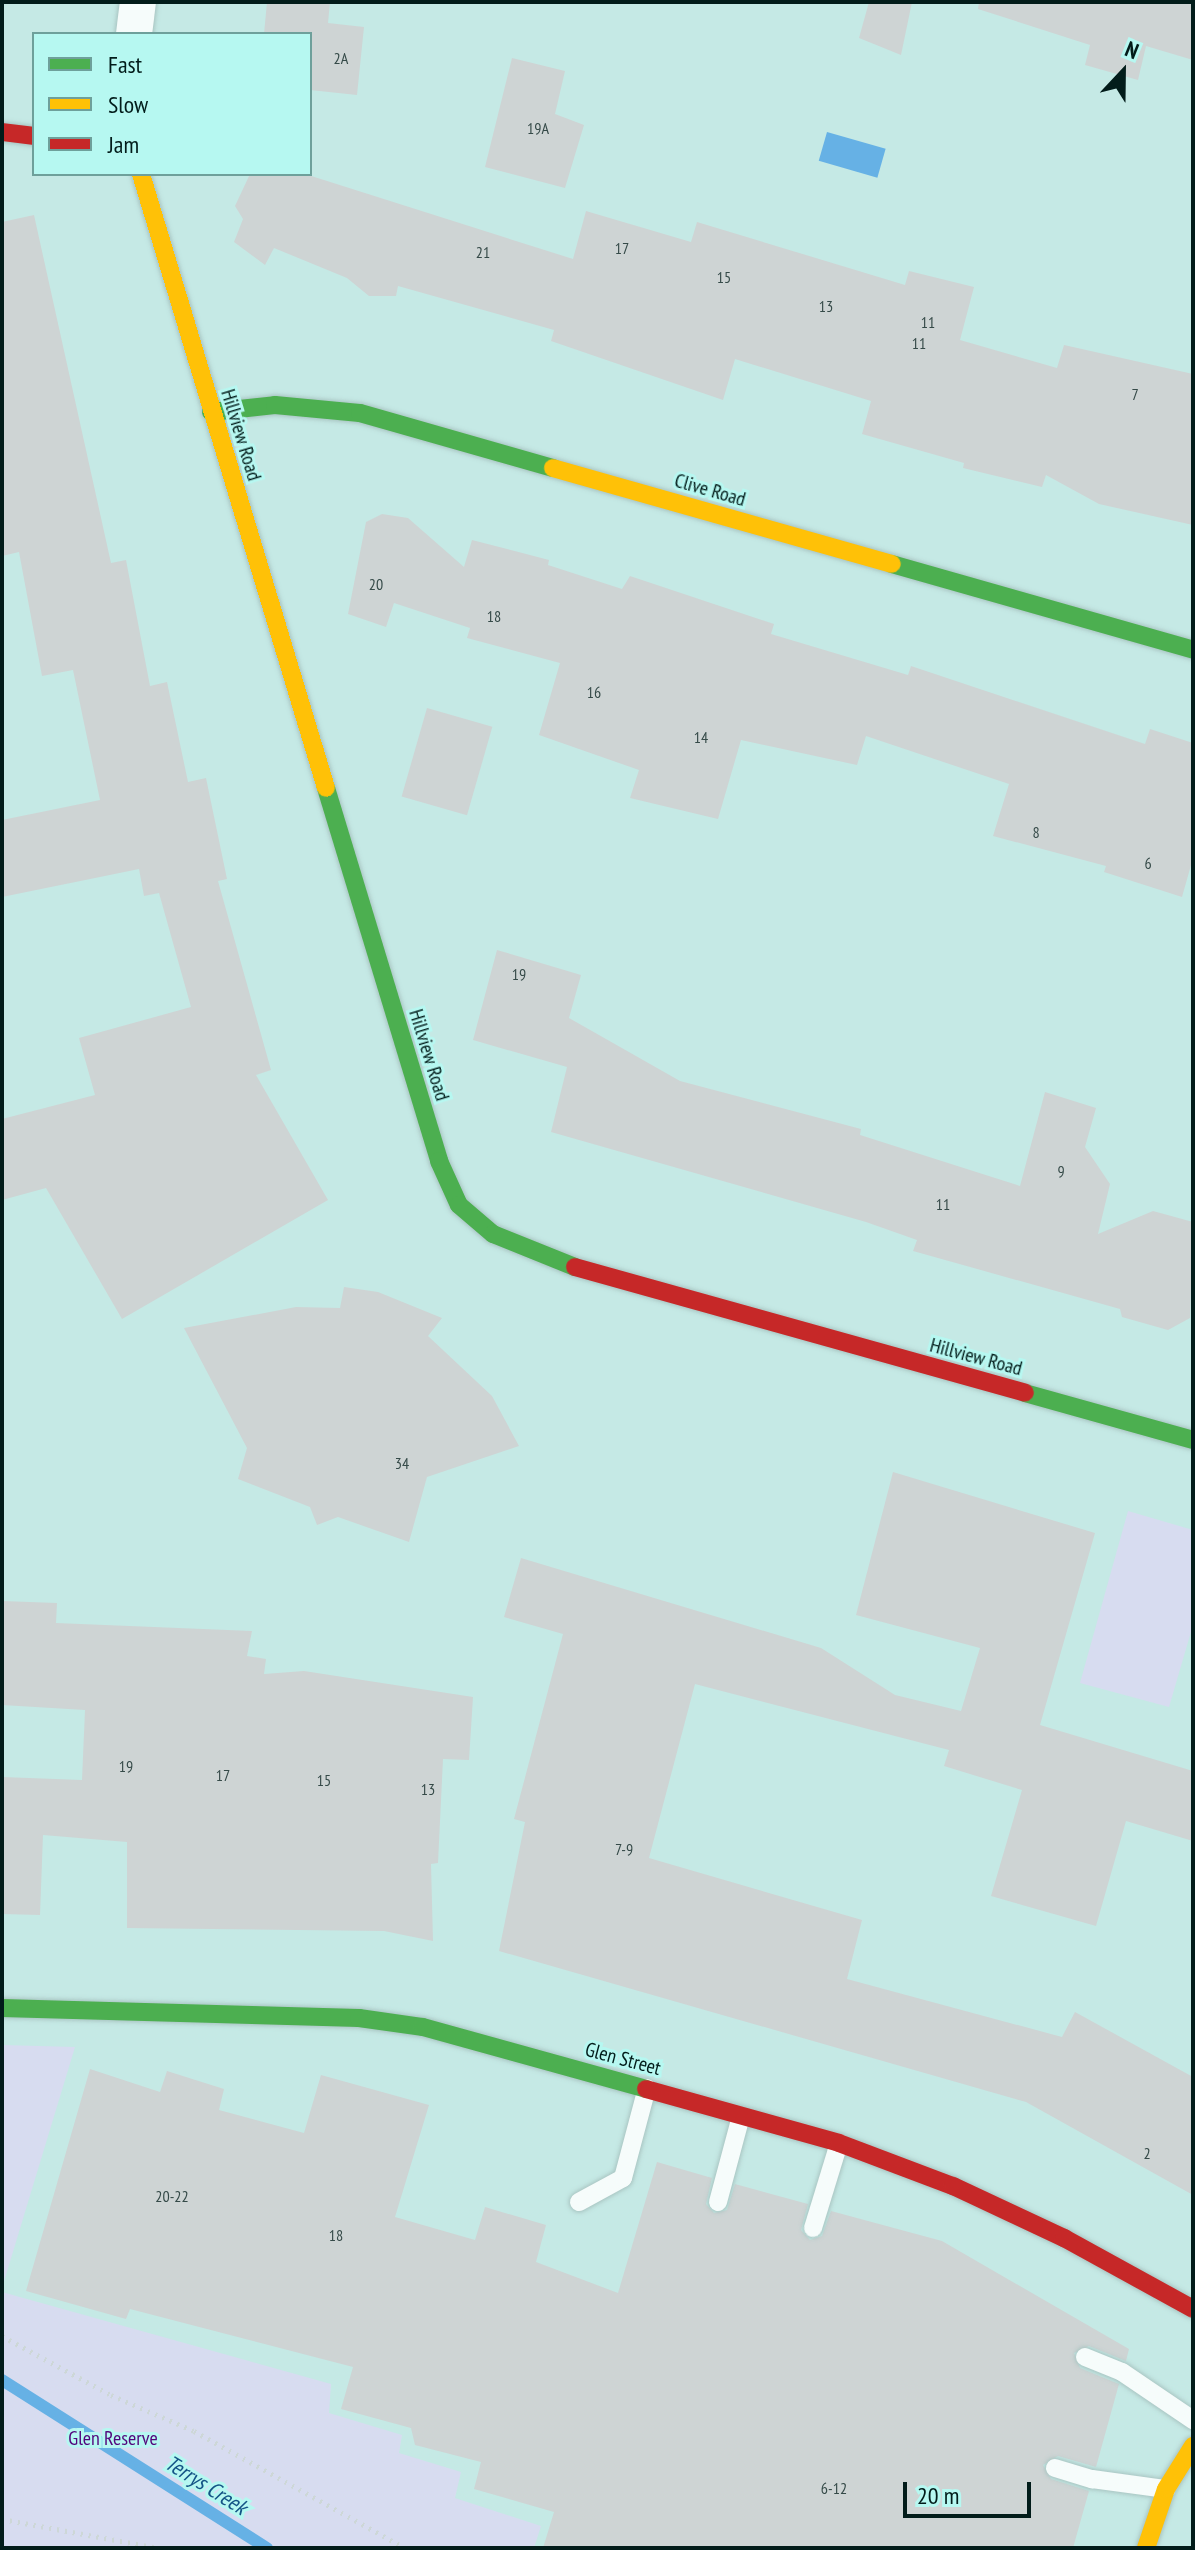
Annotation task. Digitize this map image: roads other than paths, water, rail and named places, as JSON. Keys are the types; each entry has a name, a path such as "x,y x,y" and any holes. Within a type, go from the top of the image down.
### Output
{"street":[{"path":"134,32 138,2"},
{"path":"2,132 32,136"},
{"name":"Hillview Road","path":"142,176 439,1161 459,1205 472,1218 551,1260 1193,1440"},
{"name":"Clive Road","path":"211,412 275,405 360,413 1193,650"},
{"name":"Glen Street","path":"2,2008 359,2018 423,2027 839,2143 967,2192 1193,2309"},
{"path":"1146,2548 1166,2489 1193,2446"}],"lane":[{"path":"579,2202 623,2178 647,2088"},
{"path":"718,2202 742,2115"},
{"path":"813,2228 839,2143"},
{"path":"1085,2357 1122,2372 1193,2420"},
{"path":"1055,2468 1092,2479 1166,2489"}],"water":[{"path":"827,132 886,149 877,178 819,161"}],"waterway":[{"name":"Terrys Creek","path":"2,2380 267,2548"}],"park label":[{"name":"Glen Reserve","path":"113,2438"}]}
